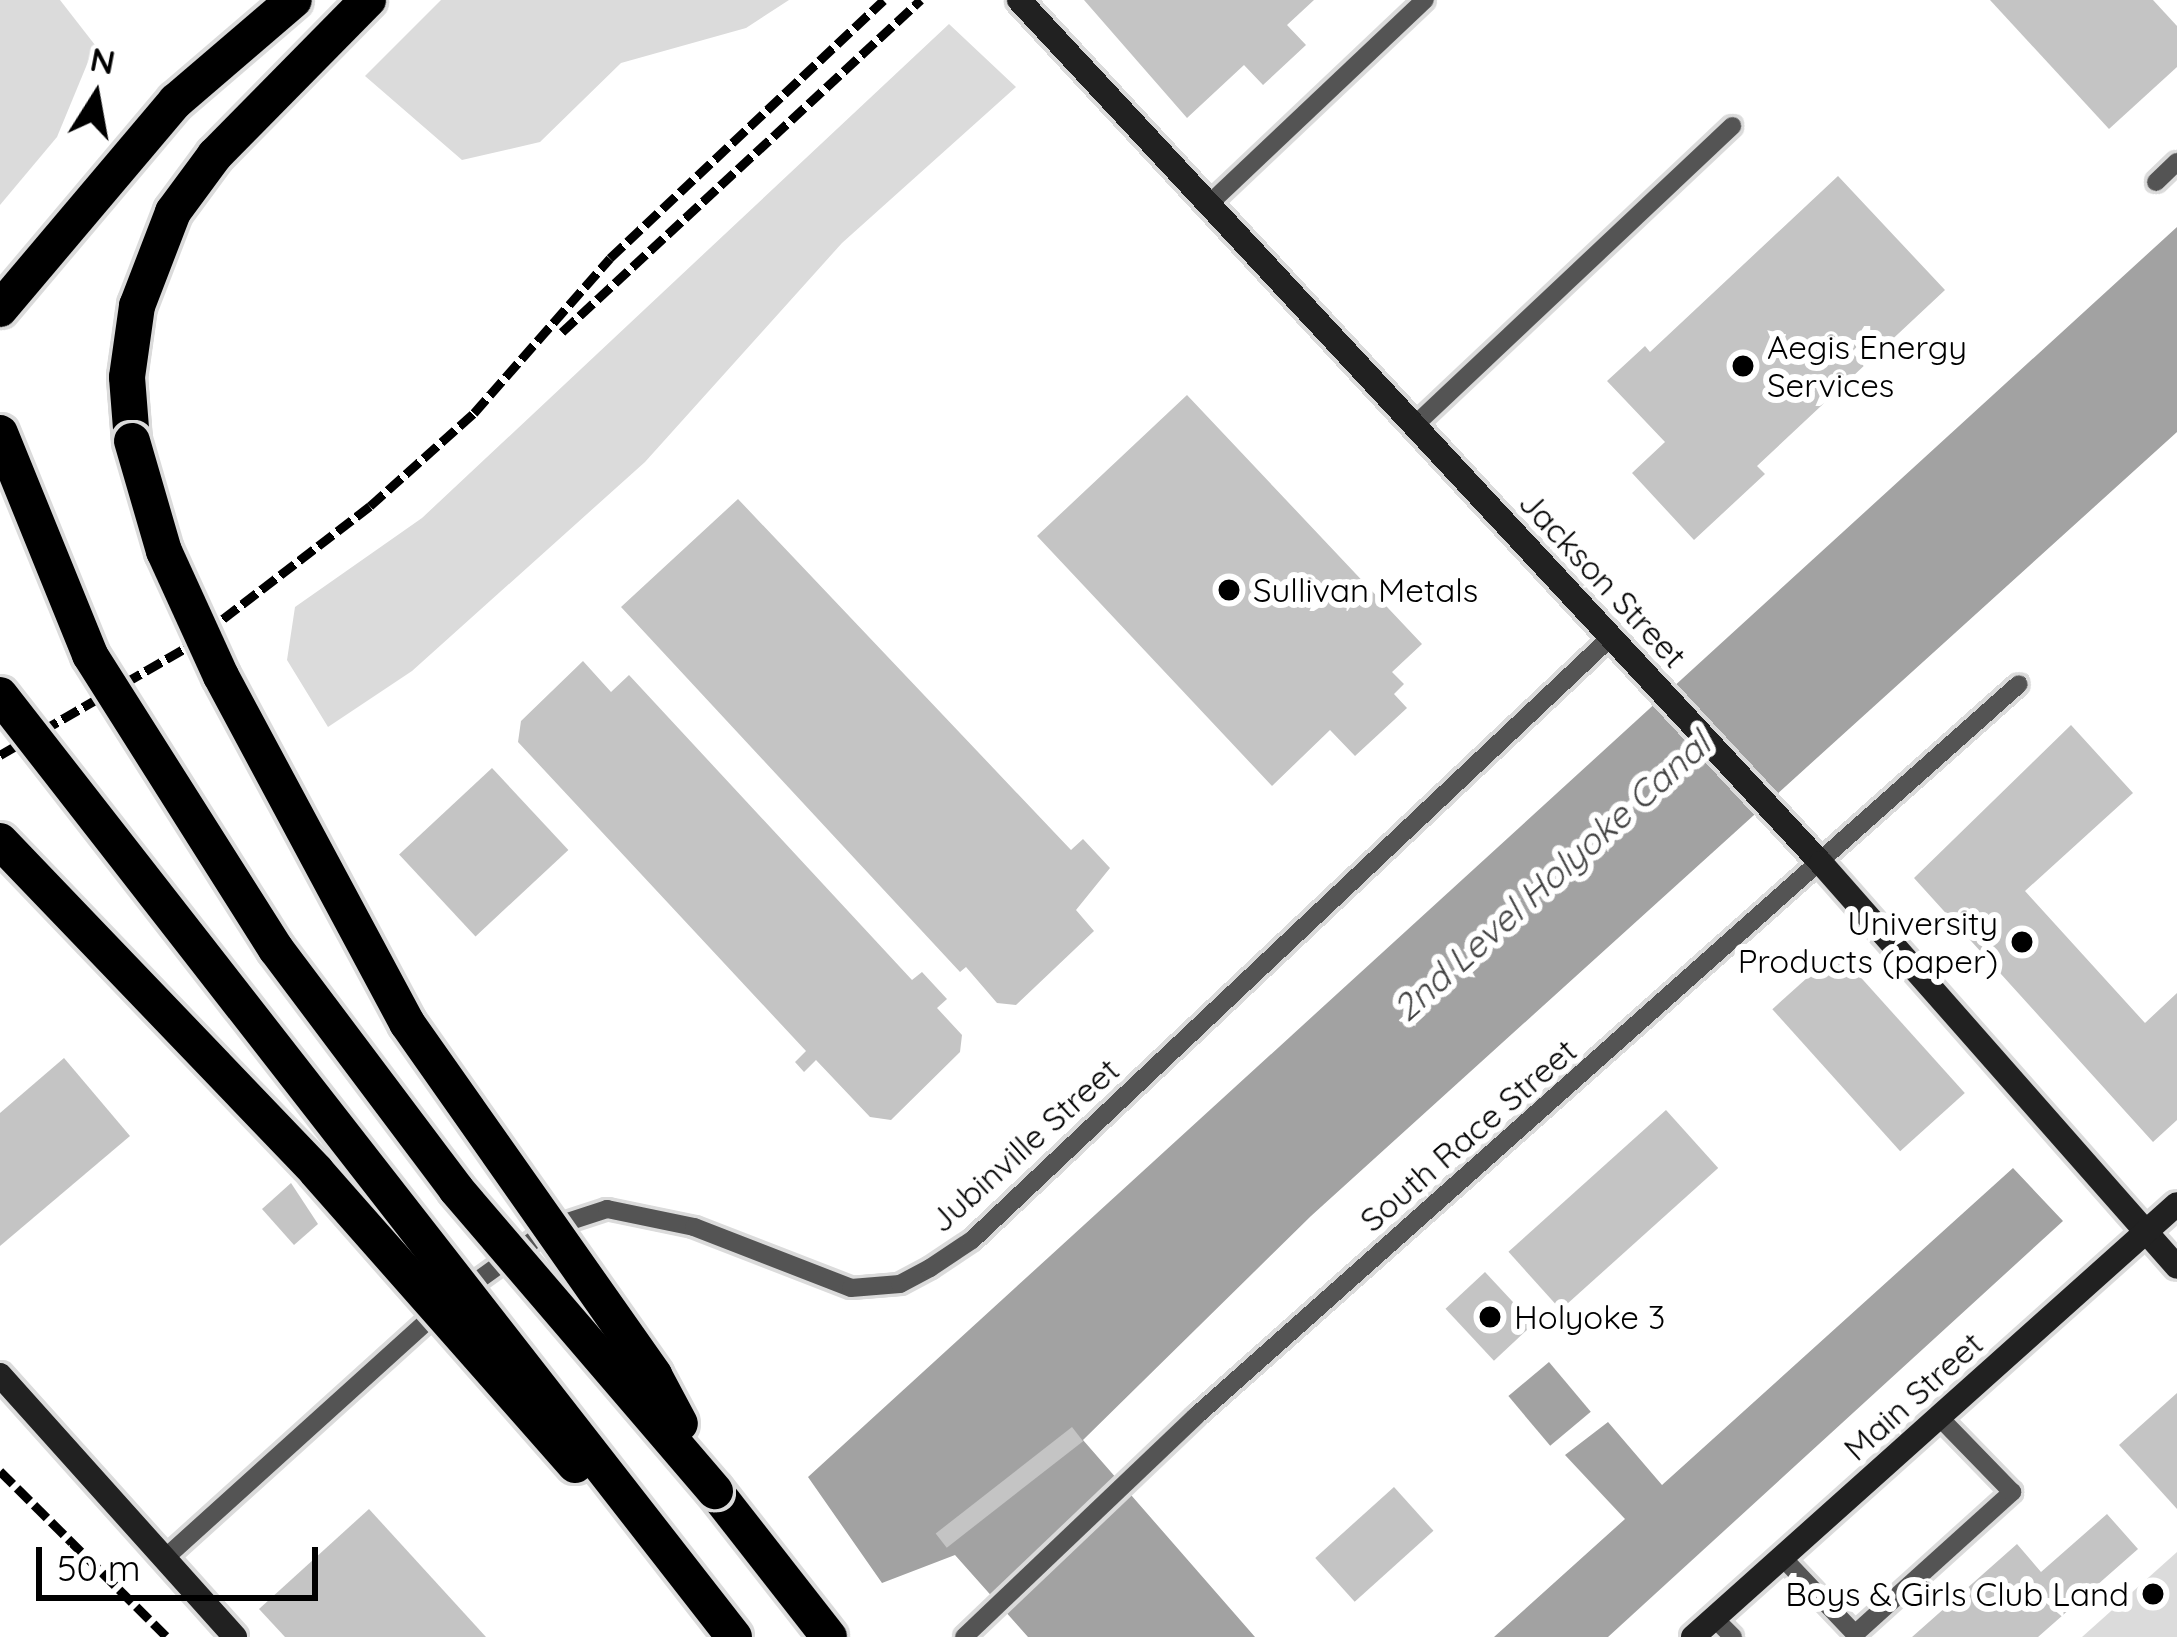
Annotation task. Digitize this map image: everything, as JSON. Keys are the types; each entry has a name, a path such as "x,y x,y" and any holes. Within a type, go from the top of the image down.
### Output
{"highway":[{"path":"0,309 176,101 294,0"},
{"path":"368,0 215,155 173,212 134,322 125,406 132,441 164,551 220,676 406,1023 654,1375 715,1491"},
{"path":"0,433 90,655 264,931 456,1189 715,1491 829,1637"},
{"path":"0,695 734,1637"},
{"path":"0,841 331,1188 719,1637"}],"street":[{"name":"Jackson Street","path":"1018,0 1821,862 2177,1267"},
{"name":"Main Street","path":"1693,1637 2177,1204"},
{"path":"0,1375 235,1637"}],"lane":[{"path":"1209,204 1425,0"},
{"path":"1415,425 1732,126"},
{"path":"2156,182 2177,162"},
{"name":"Jubinville Street","path":"164,1559 420,1326 509,1254 579,1215 650,1213 851,1288 900,1284 930,1268 972,1240 1611,637"},
{"name":"South Race Street","path":"964,1637 1196,1416 2019,684"},
{"path":"1782,1557 1855,1634 2012,1492 1939,1417"},
{"path":"1714,1618 1732,1637"}],"shaded area":[{"path":"0,0 60,0 95,45 57,137 0,205"},
{"path":"441,0 789,0 746,28 621,63 540,142 462,160 365,76"},
{"path":"949,24 1016,87 842,243 645,462 412,671 328,727 287,660 295,607 422,518"},
{"name":"Boys & Girls Club Land","path":"2177,1552 2177,1637 2082,1637"}],"water":[{"name":"2nd Level Holyoke Canal","path":"2177,227 2177,432 1311,1216 1083,1440 1255,1637 1028,1637 955,1555 882,1583 808,1477"},
{"path":"2013,1168 2063,1221 1608,1637 1494,1637 1625,1519 1565,1455 1608,1422 1662,1485"},
{"path":"1549,1362 1591,1412 1550,1446 1508,1396"}],"building":[{"path":"1084,0 1314,0 1287,25 1306,45 1263,85 1244,65 1187,118"},
{"path":"1990,0 2153,0 2177,26 2177,67 2109,129"},
{"name":"Aegis Energy Services","path":"1838,176 1945,290 1757,466 1765,474 1694,540 1632,473 1665,442 1607,381 1645,346 1650,352"},
{"name":"Sullivan Metals","path":"1187,395 1422,644 1392,672 1404,684 1394,694 1407,708 1355,756 1330,730 1272,786 1037,536"},
{"path":"738,499 1071,850 1083,839 1110,868 1076,910 1094,931 1016,1005 997,1003 966,967 960,972 621,607"},
{"path":"583,661 611,692 629,675 912,980 922,972 947,999 937,1008 962,1035 960,1052 891,1120 870,1117 816,1060 804,1072 795,1062 806,1051 518,742 521,721"},
{"name":"University Products (paper)","path":"2071,725 2133,793 2025,891 2145,1023 2177,993 2177,1120 2153,1142 1914,878"},
{"path":"492,768 568,850 476,937 399,855"},
{"path":"1837,951 1965,1093 1900,1151 1772,1009"},
{"path":"64,1058 130,1136 0,1246 0,1113"},
{"path":"1666,1110 1718,1168 1561,1310 1508,1252"},
{"path":"291,1183 318,1224 294,1245 262,1209"},
{"name":"Holyoke 3","path":"1485,1272 1533,1324 1494,1361 1446,1309"},
{"path":"2177,1393 2177,1509 2119,1445"},
{"path":"1072,1427 1083,1441 947,1548 936,1534"},
{"path":"1394,1487 1433,1531 1355,1602 1315,1558"},
{"path":"369,1509 486,1637 285,1637 259,1609"},
{"path":"2107,1514 2138,1549 2038,1637 1912,1637 2017,1544 2041,1572"}],"railway":[{"path":"0,755 185,648 370,506 474,413 610,258 884,0"},
{"path":"562,332 921,0"},
{"path":"0,1471 167,1637"}],"place":[{"name":"Aegis Energy Services","path":"1743,366"},
{"name":"Sullivan Metals","path":"1229,590"},
{"name":"University Products (paper)","path":"2022,942"},
{"name":"Holyoke 3","path":"1490,1317"},
{"name":"Boys & Girls Club Land","path":"2153,1594"}]}
